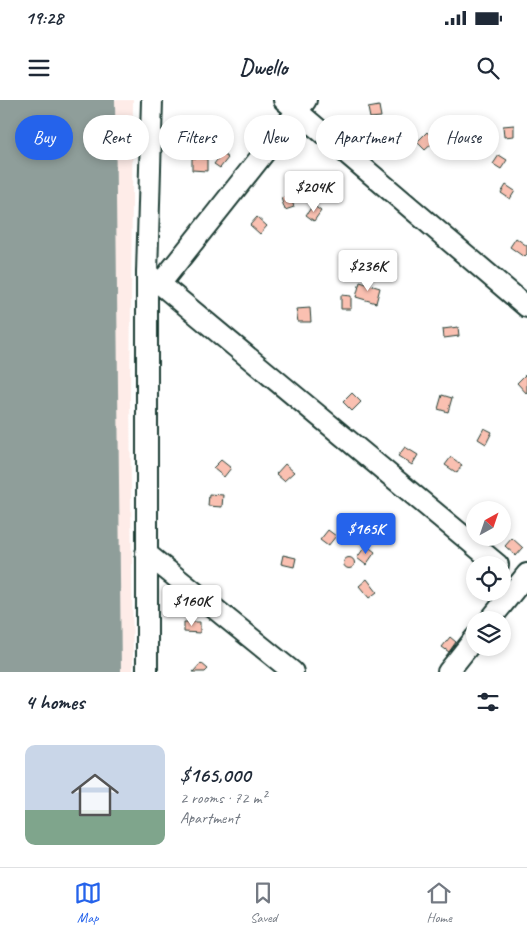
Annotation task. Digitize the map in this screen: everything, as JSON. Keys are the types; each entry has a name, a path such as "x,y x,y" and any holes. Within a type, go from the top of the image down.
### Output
{"street":[{"path":"147,672 146,553 153,278 152,100"},
{"path":"153,278 295,104 527,307"},
{"path":"153,278 487,556"},
{"path":"146,553 293,672"},
{"path":"498,611 525,582 511,573"},
{"path":"448,672 466,649"}],"shaded area":[{"path":"0,100 133,100 133,115 83,115 83,160 132,160 130,396 133,672 0,672"}],"building":[{"path":"379,106 381,115 369,115 368,108"},
{"path":"514,125 514,136 504,137 503,126"},
{"path":"427,132 428,133 428,147 425,150 418,141"},
{"path":"499,155 507,160 501,169 493,164 496,160 499,160"},
{"path":"192,160 207,160 207,171 192,170"},
{"path":"217,160 226,160 220,168 214,164"},
{"path":"506,185 515,191 510,199 501,193"},
{"path":"290,195 294,207 285,210 281,198"},
{"path":"313,205 321,211 314,221 306,215"},
{"path":"257,217 267,226 260,234 250,225"},
{"path":"516,238 527,246 527,254 524,257 510,247"},
{"path":"360,282 380,288 376,303 356,297"},
{"path":"341,295 351,296 351,309 341,309"},
{"path":"310,308 311,322 298,322 296,309"},
{"path":"458,327 459,336 444,338 443,329"},
{"path":"525,375 527,378 527,394 517,383"},
{"path":"352,393 361,402 352,411 343,402"},
{"path":"442,395 452,398 448,412 438,409"},
{"path":"484,428 492,432 486,444 478,439"},
{"path":"405,447 418,455 412,465 398,456"},
{"path":"451,457 462,465 457,473 445,465"},
{"path":"221,460 231,468 224,477 213,468"},
{"path":"285,464 294,472 284,481 276,474"},
{"path":"209,494 223,495 222,507 208,506"},
{"path":"388,524 392,529 387,534 382,530"},
{"path":"328,530 336,536 328,546 320,540"},
{"path":"512,538 523,548 516,556 505,546 511,546"},
{"path":"366,545 375,552 366,565 357,558"},
{"path":"283,555 296,558 294,567 281,564"},
{"path":"347,558 351,558 354,563 353,567 347,568 344,565 344,561"},
{"path":"367,579 377,592 369,598 359,586"},
{"path":"184,622 200,622 200,633 184,632"},
{"path":"450,637 456,642 449,652 442,647"},
{"path":"201,663 208,669 205,672 193,672"}],"runway":[{"path":"53,100 59,672"}]}
